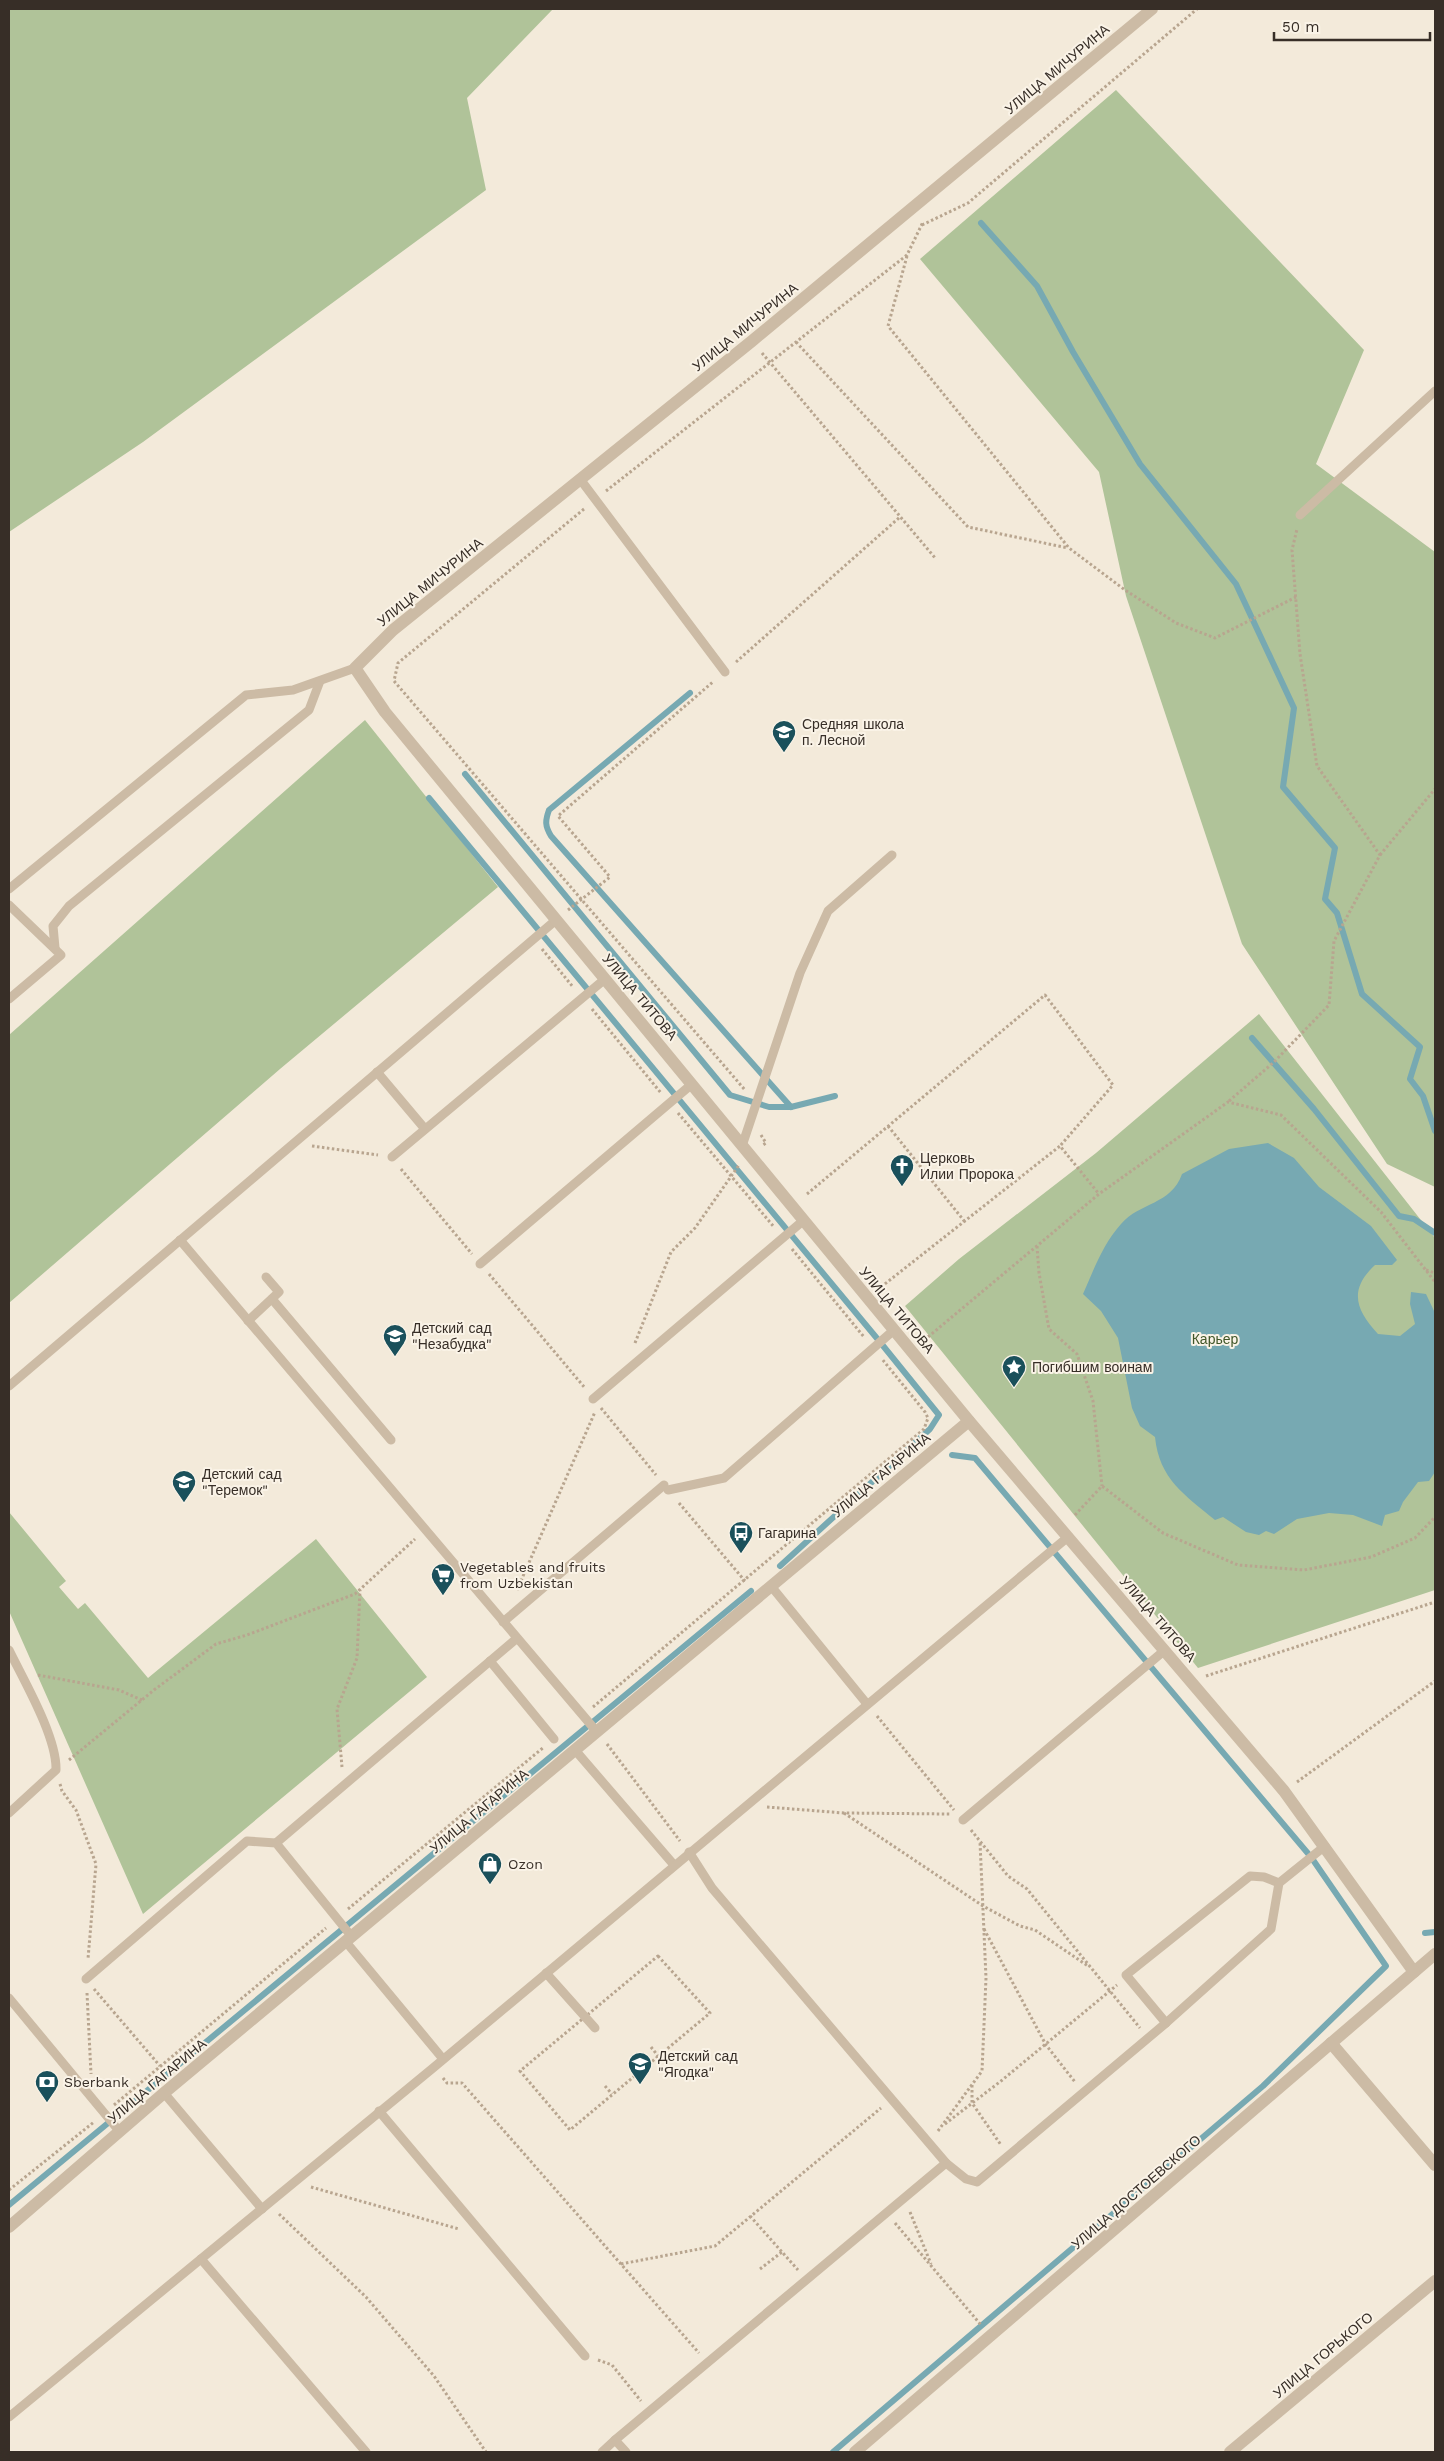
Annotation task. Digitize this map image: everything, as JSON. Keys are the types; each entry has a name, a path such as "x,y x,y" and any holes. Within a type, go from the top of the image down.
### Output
{"street":[{"name":"УЛИЦА МИЧУРИНА","path":"355,668 393,630 752,341 934,192 1152,9"},
{"name":"УЛИЦА ТИТОВА","path":"355,668 385,712 969,1421 1284,1791 1414,1972"},
{"name":"УЛИЦА ГАГАРИНА","path":"9,2227 164,2094 969,1421"},
{"name":"УЛИЦА ДОСТОЕВСКОГО","path":"854,2452 1435,1954"},
{"path":"1331,2043 1435,2165"},
{"name":"УЛИЦА ГОРЬКОГО","path":"1230,2452 1435,2280"}],"lane":[{"path":"1300,515 1435,391"},
{"path":"580,479 725,672"},
{"path":"9,889 246,695 292,690 355,668"},
{"path":"55,948 53,926 69,906 308,710 320,680"},
{"path":"742,1146 800,972 828,911 892,855"},
{"path":"9,905 61,954 9,999"},
{"path":"9,1386 556,920"},
{"path":"392,1157 605,979"},
{"path":"377,1072 425,1129"},
{"path":"480,1264 692,1084"},
{"path":"593,1399 804,1220"},
{"path":"180,1240 516,1639 597,1732"},
{"path":"248,1321 279,1292 266,1277"},
{"path":"272,1298 391,1440"},
{"path":"503,1622 666,1487 724,1478 894,1330"},
{"path":"9,2417 433,2068 1068,1537"},
{"path":"771,1586 867,1704"},
{"path":"86,1979 247,1841 276,1843 516,1639"},
{"path":"9,1650 57,1757 56,1770 9,1813"},
{"path":"963,1820 1165,1650"},
{"path":"490,1661 554,1739"},
{"path":"575,1750 674,1866"},
{"path":"276,1843 337,1919 349,1940 443,2059"},
{"path":"690,1852 712,1888 946,2163 966,2179 977,2182 1166,2024 1271,1928 1280,1883 1325,1846"},
{"path":"1166,2024 1126,1976 1250,1876 1264,1877 1280,1883"},
{"path":"546,1972 595,2028"},
{"path":"9,1998 120,2132"},
{"path":"164,2094 266,2206"},
{"path":"379,2111 585,2356"},
{"path":"602,2452 946,2163"},
{"path":"201,2259 366,2452"},
{"path":"615,2440 626,2452"}],"path":[{"path":"921,226 968,203 1198,9"},
{"path":"934,192 907,255 888,326 1069,548 1125,590 1176,623 1215,638 1296,597"},
{"path":"756,1104 394,682 398,663 595,499 907,255"},
{"path":"752,341 936,559"},
{"path":"796,342 968,527 1069,548"},
{"path":"1300,515 1292,550 1300,654 1318,766 1380,855"},
{"path":"570,908 610,877 558,816 725,672 900,516"},
{"path":"928,1337 1099,1194 1228,1102 1274,1062 1328,1005 1334,941 1380,855 1435,788"},
{"path":"534,939 783,1238 928,1418 924,1429 582,1715"},
{"path":"807,1194 1045,995 1113,1085 1060,1146 881,1287"},
{"path":"1228,1102 1281,1115 1381,1212 1435,1282"},
{"path":"888,1126 965,1222"},
{"path":"293,1144 392,1157 593,1399"},
{"path":"1060,1146 1099,1194"},
{"path":"632,1348 671,1252 695,1228 734,1169"},
{"path":"1036,1246 1038,1274 1049,1329 1077,1354 1093,1400 1102,1486 1164,1533 1238,1565 1304,1570 1371,1557 1415,1538 1435,1517"},
{"path":"1426,1270 1435,1273"},
{"path":"515,1595 598,1404 745,1580"},
{"path":"1074,1515 1102,1486"},
{"path":"93,2099 86,1979 96,1864 76,1810 62,1791 56,1770 142,1700 216,1644 256,1632 355,1594 425,1530"},
{"path":"343,1786 338,1710 357,1658 360,1589"},
{"path":"1191,1681 1435,1602"},
{"path":"18,1670 75,1683 119,1690 142,1700"},
{"path":"1284,1791 1435,1681"},
{"path":"746,1806 844,1813 958,1814 867,1704"},
{"path":"597,1732 690,1852"},
{"path":"9,2190 105,2113 554,1739"},
{"path":"844,1813 982,1906 1020,1926 1035,1930 1092,1969"},
{"path":"963,1820 1008,1876 1027,1889 1149,2038"},
{"path":"928,2142 982,2071 986,1978 980,1842"},
{"path":"983,1928 1046,2044 1083,2093"},
{"path":"658,1956 710,2013 658,2056 570,2130 520,2071 658,1956"},
{"path":"942,2126 1046,2044 1111,1991 1126,1976"},
{"path":"86,1979 160,2066"},
{"path":"651,2048 658,2056"},
{"path":"640,2056 648,2065"},
{"path":"433,2068 447,2083 462,2082 707,2363"},
{"path":"972,2085 972,2103 1008,2156"},
{"path":"605,2086 612,2094"},
{"path":"621,2264 715,2246 892,2099"},
{"path":"293,2183 485,2236"},
{"path":"904,2198 932,2267"},
{"path":"266,2206 283,2219 366,2297 434,2376 486,2452"},
{"path":"887,2213 976,2320"},
{"path":"750,2216 807,2280"},
{"path":"760,2269 782,2252"},
{"path":"585,2356 612,2365 650,2411"}],"green space":[{"path":"9,9 553,9 467,98 486,190 143,442 9,532"},
{"path":"1116,90 1364,350 1316,464 1435,552 1435,1187 1387,1164 1242,944 1126,596 1099,472 920,259"},
{"path":"365,720 498,887 280,1069 9,1303 9,1035"},
{"name":"Карьер","path":"1259,1014 1435,1238 1435,1590 1198,1668 905,1306 959,1259 1096,1153"},
{"path":"9,1512 66,1581 59,1587 78,1609 85,1603 148,1678 316,1539 427,1677 143,1914 9,1611"}],"water":[{"path":"1268,1143 1294,1158 1319,1187 1371,1226 1397,1260 1392,1265 1375,1265 1366,1274 1358,1291 1358,1300 1364,1317 1378,1334 1400,1336 1415,1324 1410,1304 1411,1292 1426,1294 1435,1313 1435,1472 1429,1481 1418,1482 1403,1502 1399,1511 1385,1515 1382,1526 1353,1515 1329,1513 1297,1519 1274,1534 1266,1531 1259,1535 1246,1532 1223,1517 1215,1520 1184,1494 1168,1475 1157,1452 1155,1437 1140,1426 1132,1408 1118,1338 1101,1311 1083,1294 1104,1248 1121,1224 1129,1217 1163,1198 1177,1184 1182,1174 1229,1149"}],"waterway":[{"path":"981,223 1037,286 1073,352 1140,464 1236,584 1294,708 1283,787 1335,848 1325,899 1337,913 1362,994 1420,1047 1410,1079 1423,1096 1435,1131"},
{"path":"690,693 549,810 546,820 547,826 551,836 791,1107"},
{"path":"465,774 730,1095 769,1107 791,1107 835,1096"},
{"path":"429,798 939,1415 930,1429 780,1566"},
{"path":"1252,1038 1314,1109 1399,1216 1414,1219 1435,1233"},
{"path":"833,2452 1263,2086 1386,1966 1311,1857 975,1458 952,1455"},
{"path":"9,2205 751,1591"},
{"path":"1425,1933 1435,1932"}],"place":[{"name":"Средняя школа п. Лесной","path":"784,753"},
{"name":"Церковь Илии Пророка","path":"902,1187"},
{"name":"Детский сад \"Незабудка\"","path":"395,1357"},
{"name":"Погибшим воинам","path":"1014,1388"},
{"name":"Детский сад \"Теремок\"","path":"184,1503"},
{"name":"Гагарина","path":"741,1554"},
{"name":"Vegetables and fruits from Uzbekistan","path":"443,1596"},
{"name":"Ozon","path":"490,1885"},
{"name":"Детский сад \"Ягодка\"","path":"640,2085"},
{"name":"Sberbank","path":"47,2103"}]}
